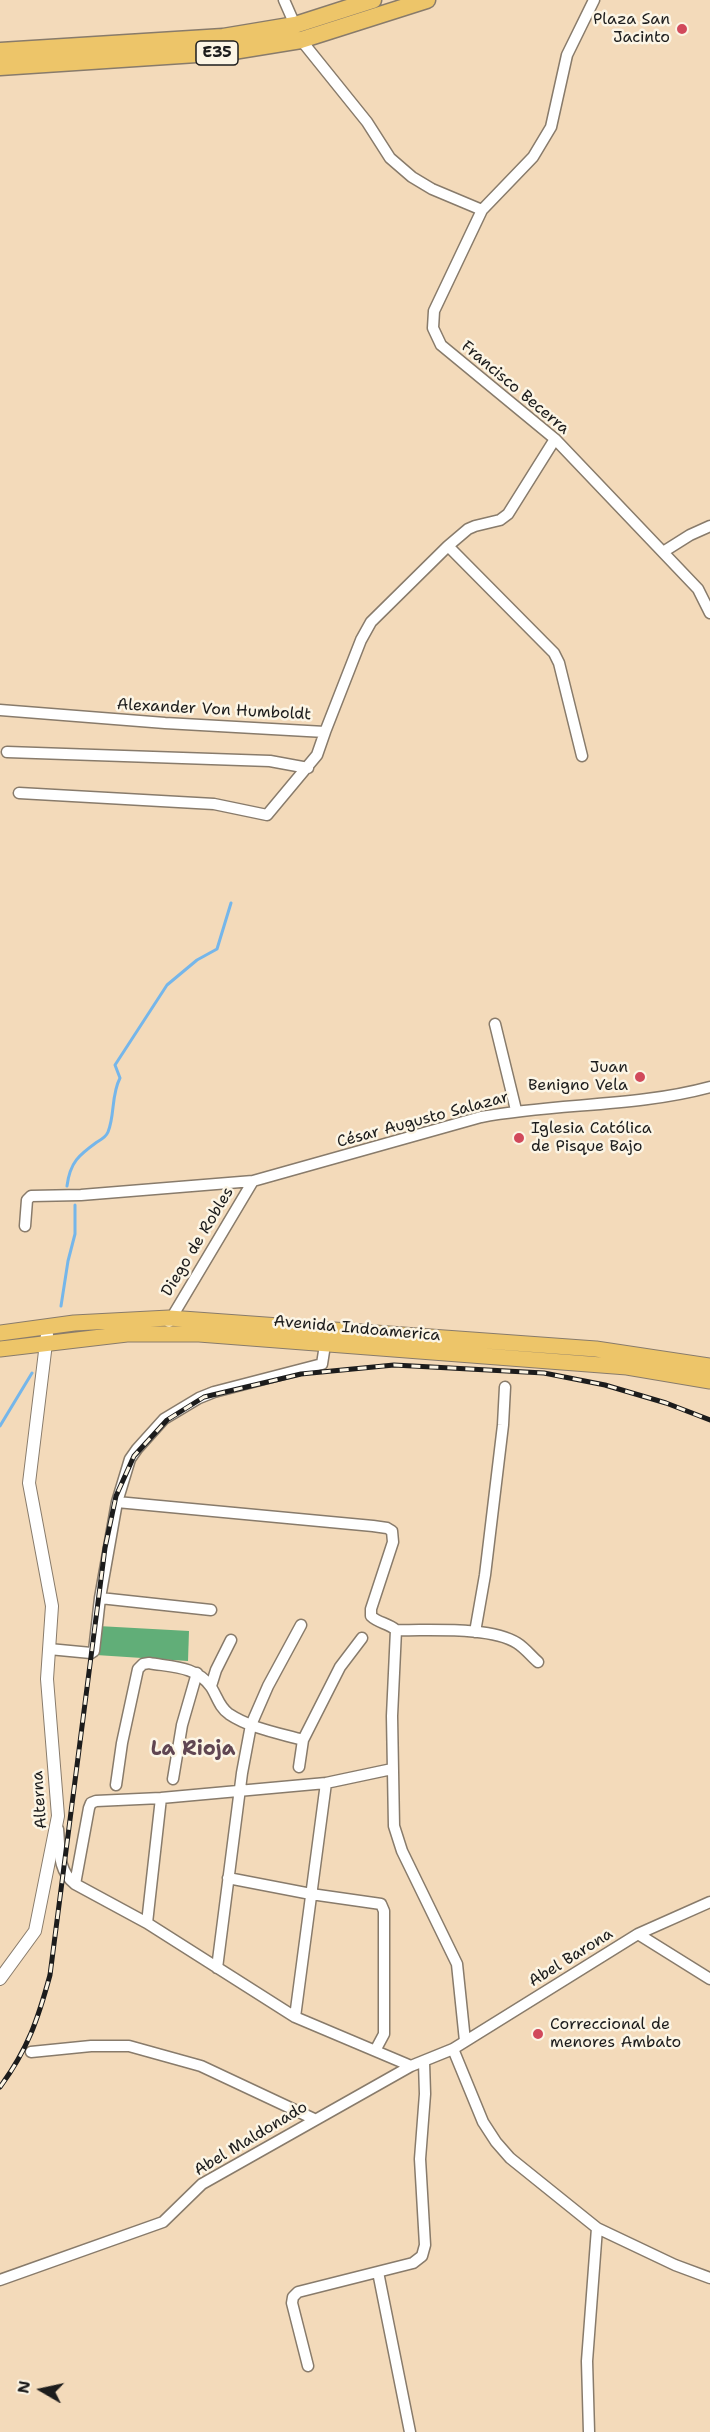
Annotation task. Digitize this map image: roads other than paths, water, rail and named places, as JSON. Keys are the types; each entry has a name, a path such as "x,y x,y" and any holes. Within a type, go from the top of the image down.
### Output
{"highway":[{"name":"E35","path":"0,51 298,33 373,0"},
{"name":"E35","path":"0,67 227,52 426,1"}],"main road":[{"name":"Avenida Indoamerica","path":"0,1333 74,1323 169,1326 596,1349 710,1366"},
{"name":"Avenida Indoamerica","path":"0,1350 127,1334 169,1326"},
{"name":"Avenida Indoamerica","path":"249,1331 325,1345 627,1366 710,1381"}],"street":[{"path":"284,0 298,33 367,122 390,158 412,177 432,189 482,210"},
{"name":"Francisco Becerra","path":"594,0 567,55 551,127 546,138 533,158 482,210 434,311 433,328 441,345 555,439 698,589 710,613"},
{"path":"325,732 365,630 448,546 468,530 500,520 508,514 555,439"},
{"path":"663,552 690,535 710,526"},
{"path":"448,546 554,653 559,663 582,756"},
{"name":"Alexander Von Humboldt","path":"0,710 325,732 317,755 308,768 267,815 217,805 19,793"},
{"path":"7,752 270,761 308,768"},
{"path":"495,1024 516,1110"},
{"name":"César Augusto Salazar","path":"25,1226 27,1200 31,1196 81,1195 253,1181 481,1117 516,1110 668,1097 710,1087"},
{"name":"Diego de Robles","path":"169,1326 253,1181"},
{"name":"Alterna","path":"47,1328 29,1467 29,1483 52,1606 47,1679 61,1864 63,1872 75,1884"},
{"path":"49,1649 94,1652 100,1598 117,1502 130,1459 164,1419 214,1392 322,1364 325,1360 325,1345"},
{"path":"475,1632 485,1575 506,1387"},
{"path":"117,1502 267,1514 387,1528 392,1532 393,1542 371,1610 371,1616 375,1620 389,1624 396,1630 475,1632 501,1636 517,1643 538,1662"},
{"path":"100,1598 211,1610"},
{"path":"217,1968 239,1791 251,1725 268,1686 301,1625"},
{"path":"396,1630 392,1716 394,1826 397,1840 457,1964 465,2041"},
{"path":"299,1767 303,1740 340,1667 362,1638"},
{"path":"211,1686 231,1640"},
{"path":"116,1785 120,1754 138,1669 143,1664 191,1670 211,1686 226,1712 251,1725 303,1740"},
{"path":"173,1779 182,1725 196,1673"},
{"path":"392,1769 326,1783 91,1803 75,1884 147,1923 295,2016 411,2066"},
{"path":"295,2016 326,1783"},
{"path":"147,1923 161,1798"},
{"path":"0,1979 35,1931 58,1816"},
{"path":"228,1878 311,1894 381,1904 384,1911 384,2034 376,2049"},
{"name":"Abel Barona","path":"453,2049 639,1934 710,1902"},
{"path":"639,1934 710,1979"},
{"path":"31,2052 91,2046 129,2046 201,2066 314,2119"},
{"path":"453,2049 483,2122 496,2142 528,2173 597,2228 675,2265 710,2278"},
{"name":"Abel Maldonado","path":"0,2280 163,2222 202,2184 411,2066 453,2049"},
{"path":"308,2366 292,2303 293,2297 298,2292 413,2263 422,2256 425,2245 420,2159 425,2094 424,2062"},
{"path":"589,2432 587,2361 597,2228"},
{"path":"378,2272 410,2432"}],"waterway":[{"path":"67,1186 70,1171 76,1160 104,1138 108,1132 115,1091 120,1078 115,1065 167,985 197,960 217,949 231,903"},
{"path":"61,1306 75,1234 75,1205"},
{"path":"0,1426 32,1373"}],"railway":[{"path":"0,2087 18,2060 31,2033 50,1975 105,1548 116,1496 134,1456 167,1420 204,1397 301,1374 394,1365 544,1373 605,1385 666,1403 710,1420"}],"place":[{"name":"Plaza San Jacinto","path":"682,29"},
{"name":"Juan Benigno Vela","path":"640,1077"},
{"name":"Iglesia Católica de Pisque Bajo","path":"519,1138"},
{"name":"Correccional de menores Ambato","path":"538,2034"}],"district":[{"name":"La Rioja","path":"193,1750"}]}
